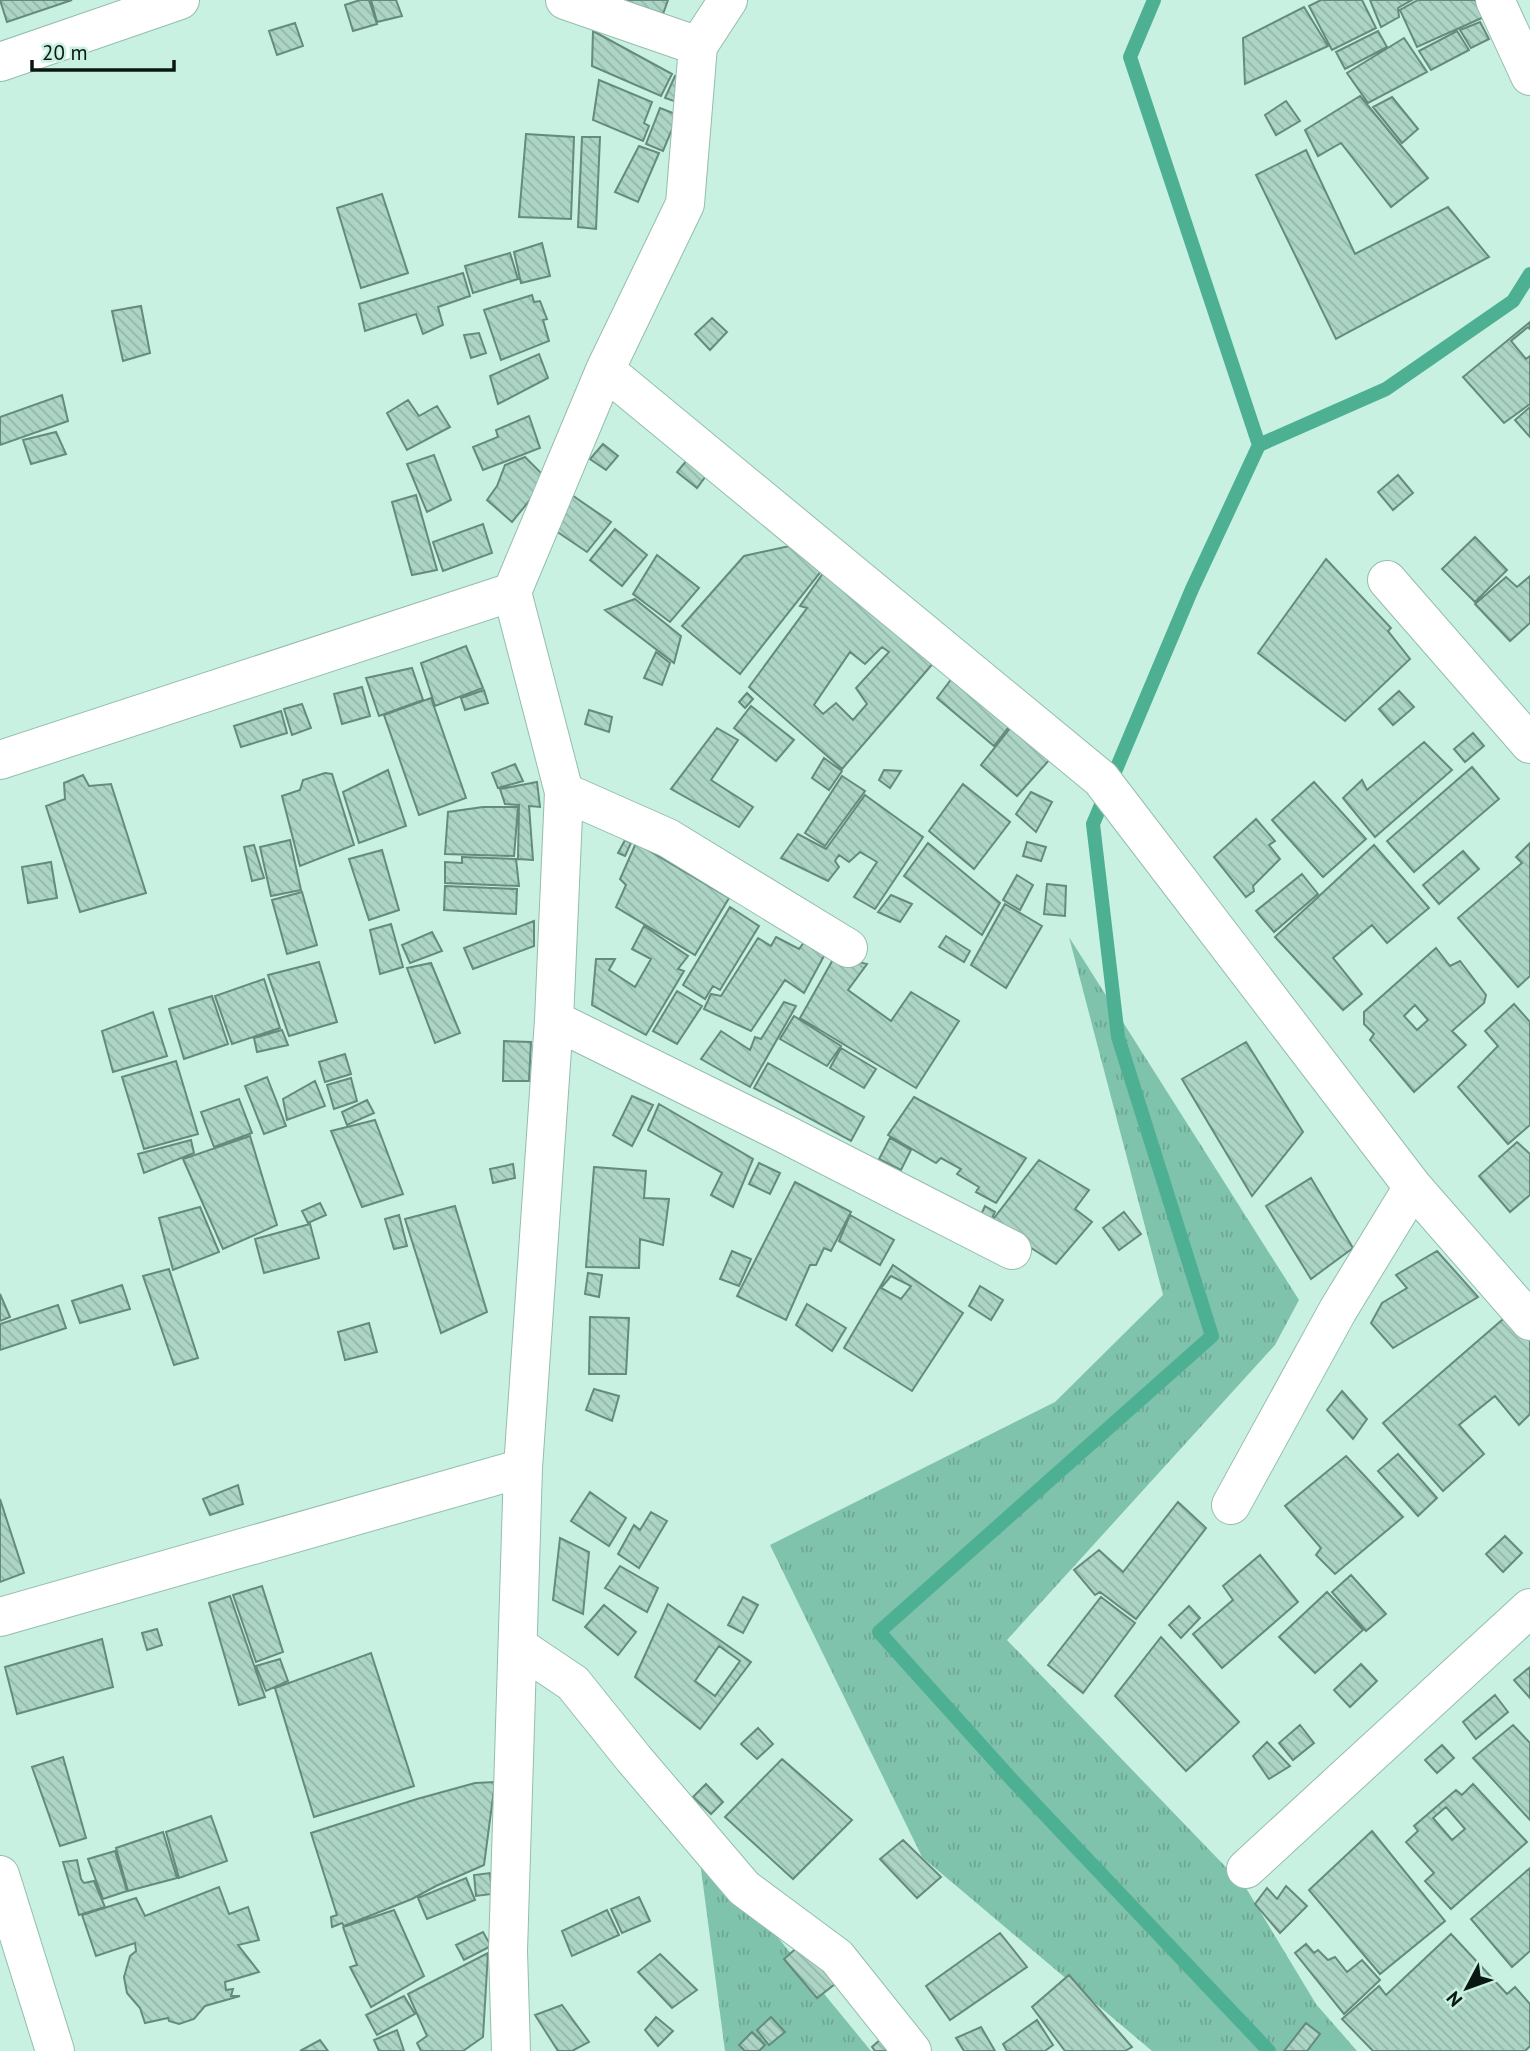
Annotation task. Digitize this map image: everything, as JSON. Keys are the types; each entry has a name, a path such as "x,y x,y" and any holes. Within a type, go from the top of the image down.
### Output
{"street":[{"path":"0,62 180,0"},
{"path":"565,0 698,46"},
{"path":"511,2051 508,1951 523,1468 554,1020 564,792 512,592 605,370 685,204 698,46 728,0"},
{"path":"1495,0 1530,75"},
{"path":"605,370 1101,779 1413,1187 1530,1321"},
{"path":"1387,580 1530,744"},
{"path":"0,760 512,592"},
{"path":"564,792 668,838 848,948"},
{"path":"554,1020 1012,1250"},
{"path":"1231,1506 1338,1310 1413,1187"},
{"path":"0,1617 523,1468"},
{"path":"1246,1869 1530,1608"},
{"path":"518,1646 573,1683 744,1888 837,1958 912,2051"},
{"path":"0,1875 55,2051"}],"green space":[{"path":"1069,937 1299,1300 1275,1345 1007,1640 1246,1888 1316,2004 1357,2051 1152,2051 922,1857 770,1545 1055,1402 1163,1295"},
{"path":"697,1839 871,2051 725,2051"}],"building":[{"path":"0,0 72,0 7,22"},
{"path":"369,0 377,24 353,31 345,5"},
{"path":"371,0 396,0 402,16 377,22"},
{"path":"622,0 668,0 663,14"},
{"path":"1321,0 1362,0 1376,28 1332,50 1309,6"},
{"path":"1370,0 1412,0 1398,8 1399,17 1381,27"},
{"path":"1418,0 1475,0 1484,17 1417,47 1400,10"},
{"path":"1304,7 1328,46 1245,84 1243,38"},
{"path":"1480,22 1489,39 1471,48 1460,30"},
{"path":"295,23 303,46 277,55 269,31"},
{"path":"593,31 672,74 661,96 592,66"},
{"path":"1378,31 1387,47 1345,69 1336,52"},
{"path":"1457,31 1469,50 1431,70 1419,51"},
{"path":"1404,38 1427,72 1368,103 1347,73"},
{"path":"675,76 692,85 683,104 665,98"},
{"path":"599,80 652,102 644,123 649,126 643,141 593,120"},
{"path":"1360,96 1428,178 1391,207 1341,143 1318,156 1305,130"},
{"path":"1392,97 1418,129 1402,143 1373,107"},
{"path":"1286,101 1300,121 1276,135 1265,115"},
{"path":"660,108 678,115 663,151 646,144"},
{"path":"526,134 574,137 571,219 519,217"},
{"path":"582,137 600,137 596,229 578,227"},
{"path":"639,146 659,153 638,202 615,192"},
{"path":"1306,150 1355,254 1448,207 1489,257 1336,339 1256,175"},
{"path":"382,194 408,273 361,288 337,208"},
{"path":"542,243 550,276 521,283 514,252"},
{"path":"510,253 518,279 473,293 465,266"},
{"path":"463,273 470,296 438,307 443,325 423,334 416,314 365,331 359,304"},
{"path":"532,295 534,302 540,301 547,319 543,320 549,341 501,360 484,310"},
{"path":"141,306 150,353 123,361 112,311"},
{"path":"712,318 727,332 710,350 695,334"},
{"path":"1530,322 1530,329 1528,327 1511,341 1526,359 1530,356 1530,404 1504,423 1463,377"},
{"path":"479,333 486,353 471,358 464,335"},
{"path":"539,354 548,378 498,404 490,376"},
{"path":"62,395 68,421 0,445 0,417"},
{"path":"408,400 419,416 437,406 450,427 407,450 387,413"},
{"path":"1530,407 1530,437 1515,420"},
{"path":"529,416 540,448 483,470 473,447 498,437 496,430"},
{"path":"56,432 66,454 31,464 23,440"},
{"path":"603,444 618,456 606,470 590,459"},
{"path":"434,455 451,500 427,512 407,464"},
{"path":"691,455 711,469 697,488 677,472"},
{"path":"525,457 547,479 512,522 487,500 497,486 505,465"},
{"path":"1398,475 1413,493 1393,510 1378,492"},
{"path":"569,493 611,522 587,552 550,527"},
{"path":"416,495 437,570 412,575 392,502"},
{"path":"483,524 492,553 443,571 433,542"},
{"path":"615,529 647,555 622,586 590,560"},
{"path":"1475,537 1507,570 1475,602 1442,569"},
{"path":"794,545 822,570 740,674 682,626 744,556"},
{"path":"657,555 699,588 670,622 633,594"},
{"path":"1326,559 1391,628 1388,631 1410,659 1345,721 1258,653"},
{"path":"826,569 935,661 842,769 749,687 807,608 800,606","holes":["882,647 889,652 856,688 867,704 853,720 836,703 823,714 814,705 850,652 865,664"]},
{"path":"1530,576 1530,623 1510,641 1475,604 1506,577 1517,587"},
{"path":"635,599 681,636 674,663 605,610"},
{"path":"466,646 483,688 435,706 421,663"},
{"path":"656,652 670,663 662,685 644,678"},
{"path":"412,668 423,700 379,716 366,678"},
{"path":"953,677 1011,724 994,746 937,698"},
{"path":"362,687 370,716 342,724 334,694"},
{"path":"484,690 488,703 465,710 461,698"},
{"path":"1399,691 1414,707 1393,725 1379,709"},
{"path":"747,693 753,699 745,708 739,702"},
{"path":"431,698 466,798 419,815 384,715"},
{"path":"302,704 311,728 292,735 284,709"},
{"path":"751,706 794,740 776,761 734,728"},
{"path":"589,710 612,717 609,732 585,724"},
{"path":"281,711 287,733 241,747 234,726"},
{"path":"1015,722 1051,758 1017,796 981,765"},
{"path":"717,728 738,740 711,780 753,807 739,827 671,789"},
{"path":"1473,733 1484,746 1465,762 1454,749"},
{"path":"1424,742 1452,770 1375,837 1343,798 1362,780 1367,790"},
{"path":"824,758 842,771 829,790 812,778"},
{"path":"515,764 523,781 498,788 492,773"},
{"path":"1472,767 1499,799 1414,872 1387,841"},
{"path":"388,770 406,826 359,843 343,792"},
{"path":"884,770 901,771 890,788 879,780"},
{"path":"325,773 332,774 354,845 300,866 282,796 300,790 303,780"},
{"path":"83,775 89,786 111,784 146,893 80,912 46,806 65,799 64,783"},
{"path":"842,776 865,791 825,846 805,833"},
{"path":"537,782 540,807 529,806 533,860 518,859 519,805 505,804 500,789"},
{"path":"1314,782 1366,839 1323,877 1272,820"},
{"path":"963,784 1010,822 974,869 929,831"},
{"path":"1031,792 1052,802 1036,832 1016,814"},
{"path":"865,795 923,837 875,909 854,897 877,862 860,852 849,862 839,855 835,861 839,867 828,881 781,858 798,834 826,849"},
{"path":"483,807 518,807 514,856 445,854 448,812"},
{"path":"1256,819 1275,841 1269,845 1280,859 1253,886 1254,891 1246,897 1214,857"},
{"path":"290,840 301,890 271,896 260,847"},
{"path":"625,840 631,843 625,856 618,853"},
{"path":"1027,842 1046,847 1041,861 1023,856"},
{"path":"636,843 729,898 695,955 616,907 626,885 620,879"},
{"path":"928,843 1000,903 982,935 904,876"},
{"path":"1530,843 1530,976 1518,987 1458,918 1522,863 1516,857"},
{"path":"254,845 264,878 252,881 244,847"},
{"path":"1374,845 1429,908 1387,943 1372,925 1333,958 1362,994 1343,1010 1275,937"},
{"path":"382,850 399,910 369,920 349,859"},
{"path":"1463,851 1479,869 1439,904 1423,885"},
{"path":"462,857 516,859 519,886 445,883 445,862 462,863"},
{"path":"51,862 57,898 28,903 22,867"},
{"path":"1302,874 1318,894 1274,932 1256,911"},
{"path":"1017,875 1033,885 1020,910 1003,900"},
{"path":"1047,884 1066,886 1065,916 1044,914"},
{"path":"445,886 517,889 516,914 444,910"},
{"path":"302,892 317,945 287,954 272,900"},
{"path":"891,895 912,904 900,922 878,912"},
{"path":"1005,904 1042,926 1006,988 971,965"},
{"path":"730,907 759,926 720,990 713,986 705,999 683,985"},
{"path":"534,921 534,946 473,969 464,948"},
{"path":"391,924 403,967 380,974 370,930"},
{"path":"644,926 688,956 678,969 684,971 646,1035 592,1005 596,959 615,959 609,970 635,987 651,959 632,949"},
{"path":"432,932 442,951 410,963 402,945"},
{"path":"946,936 970,951 964,962 939,947"},
{"path":"776,937 799,949 805,941 825,954 804,993 785,980 751,1031 704,1009 711,994 721,996 758,938 771,946"},
{"path":"1436,948 1450,966 1460,961 1486,995 1484,1003 1452,1031 1466,1045 1414,1092 1370,1040 1374,1034 1364,1024 1364,1012","holes":["1415,1005 1428,1020 1417,1030 1404,1016"]},
{"path":"835,956 867,964 848,990 891,1021 911,992 959,1021 916,1088 800,1018"},
{"path":"319,962 337,1022 289,1036 268,975"},
{"path":"431,963 460,1033 435,1043 407,968"},
{"path":"264,979 280,1028 232,1044 215,996"},
{"path":"677,991 702,1006 677,1044 653,1031"},
{"path":"212,996 228,1044 184,1059 169,1009"},
{"path":"784,1002 796,1006 750,1087 701,1059 721,1031 750,1050 755,1037 761,1039"},
{"path":"1514,1004 1530,1022 1530,1125 1508,1144 1458,1087 1498,1046 1485,1031"},
{"path":"153,1012 167,1056 113,1072 102,1031"},
{"path":"794,1016 841,1046 827,1066 780,1039"},
{"path":"282,1030 288,1045 257,1052 254,1038"},
{"path":"504,1041 531,1042 529,1081 503,1081"},
{"path":"1246,1042 1303,1132 1252,1196 1182,1079"},
{"path":"841,1048 876,1069 864,1088 830,1068"},
{"path":"345,1054 351,1074 325,1082 319,1062"},
{"path":"176,1061 198,1134 144,1149 122,1077"},
{"path":"768,1063 864,1117 851,1141 754,1088"},
{"path":"267,1077 286,1126 264,1134 245,1086"},
{"path":"351,1078 357,1101 334,1109 327,1085"},
{"path":"315,1081 325,1106 287,1120 283,1099"},
{"path":"632,1096 653,1105 632,1146 613,1135"},
{"path":"914,1097 1026,1158 996,1203 976,1192 979,1187 957,1174 961,1169 941,1158 936,1163 888,1135"},
{"path":"239,1099 252,1133 214,1147 201,1112"},
{"path":"367,1100 374,1113 347,1125 342,1112"},
{"path":"659,1104 753,1159 733,1207 711,1195 722,1173 648,1130"},
{"path":"375,1120 403,1194 362,1207 331,1131"},
{"path":"250,1136 277,1225 223,1249 183,1159"},
{"path":"890,1138 911,1150 901,1170 879,1159"},
{"path":"191,1140 194,1153 144,1173 138,1154"},
{"path":"1517,1142 1530,1154 1530,1195 1510,1212 1479,1176"},
{"path":"1039,1160 1089,1190 1075,1209 1092,1222 1056,1264 991,1222"},
{"path":"759,1163 780,1173 770,1194 749,1184"},
{"path":"513,1164 515,1178 493,1183 490,1169"},
{"path":"594,1167 646,1171 644,1198 669,1199 663,1245 640,1239 639,1268 586,1267"},
{"path":"1311,1178 1353,1248 1311,1279 1266,1206"},
{"path":"795,1182 851,1212 831,1251 824,1248 816,1265 810,1265 786,1320 737,1296"},
{"path":"320,1203 326,1215 308,1223 302,1211"},
{"path":"455,1206 487,1312 441,1333 405,1219"},
{"path":"985,1206 995,1212 989,1224 979,1219"},
{"path":"200,1207 219,1252 173,1270 159,1218"},
{"path":"1124,1212 1141,1234 1119,1250 1103,1228"},
{"path":"399,1215 407,1246 394,1249 385,1219"},
{"path":"850,1215 894,1240 880,1265 839,1241"},
{"path":"310,1224 319,1258 264,1273 255,1239"},
{"path":"732,1251 751,1259 739,1286 720,1279"},
{"path":"1437,1251 1478,1297 1393,1348 1371,1323 1382,1303 1407,1288 1396,1275"},
{"path":"893,1265 963,1313 912,1391 844,1348","holes":["891,1276 911,1286 901,1299 881,1288"]},
{"path":"169,1269 198,1358 174,1365 143,1276"},
{"path":"588,1273 602,1275 599,1297 585,1294"},
{"path":"122,1285 130,1309 80,1323 72,1301"},
{"path":"980,1286 1003,1300 991,1320 969,1306"},
{"path":"0,1294 10,1317 0,1321"},
{"path":"807,1304 846,1328 832,1351 796,1325"},
{"path":"58,1305 66,1328 0,1350 0,1324"},
{"path":"1509,1314 1530,1337 1530,1414 1519,1425 1495,1396 1459,1425 1484,1454 1443,1491 1383,1423"},
{"path":"590,1317 629,1318 626,1374 589,1374"},
{"path":"369,1323 377,1352 345,1360 338,1332"},
{"path":"594,1389 619,1396 612,1421 586,1410"},
{"path":"1342,1391 1367,1419 1353,1439 1327,1410"},
{"path":"1398,1454 1437,1498 1418,1516 1378,1471"},
{"path":"1346,1456 1403,1517 1335,1574 1316,1555 1321,1548 1285,1506"},
{"path":"238,1485 243,1504 210,1515 203,1499"},
{"path":"590,1492 626,1518 609,1546 571,1521"},
{"path":"0,1499 24,1573 0,1582"},
{"path":"1178,1502 1206,1528 1136,1619 1100,1592 1095,1595 1074,1570 1099,1550 1123,1572"},
{"path":"651,1512 667,1521 639,1568 618,1554 634,1525 640,1530"},
{"path":"1505,1536 1522,1553 1503,1572 1486,1554"},
{"path":"560,1538 589,1552 583,1614 553,1600"},
{"path":"1260,1555 1298,1602 1222,1668 1193,1634 1233,1600 1223,1586"},
{"path":"620,1566 658,1588 647,1612 605,1588"},
{"path":"1351,1575 1386,1614 1366,1631 1332,1592"},
{"path":"262,1586 283,1652 256,1662 233,1595"},
{"path":"1327,1592 1363,1630 1315,1673 1279,1637"},
{"path":"230,1596 265,1697 239,1705 209,1603"},
{"path":"743,1597 758,1605 743,1633 728,1625"},
{"path":"1101,1597 1135,1623 1083,1693 1048,1665"},
{"path":"668,1604 751,1662 700,1729 635,1677","holes":["719,1646 740,1661 715,1696 695,1681"]},
{"path":"604,1605 636,1632 618,1655 585,1627"},
{"path":"1189,1606 1200,1618 1181,1638 1169,1625"},
{"path":"157,1629 162,1645 147,1650 142,1633"},
{"path":"1161,1637 1239,1722 1186,1771 1115,1696"},
{"path":"102,1639 113,1687 17,1714 5,1667"},
{"path":"371,1653 414,1786 314,1817 275,1688"},
{"path":"280,1659 288,1681 266,1691 256,1666"},
{"path":"1361,1664 1377,1681 1350,1707 1334,1690"},
{"path":"1530,1667 1530,1698 1514,1680"},
{"path":"1495,1695 1508,1712 1476,1739 1463,1722"},
{"path":"1300,1725 1314,1743 1293,1760 1279,1743"},
{"path":"1513,1725 1530,1743 1530,1820 1473,1758"},
{"path":"758,1728 773,1744 757,1759 741,1744"},
{"path":"1267,1742 1290,1766 1269,1779 1253,1756"},
{"path":"1442,1745 1454,1758 1437,1773 1425,1760"},
{"path":"63,1757 86,1838 60,1846 32,1767"},
{"path":"782,1759 852,1820 793,1879 725,1817"},
{"path":"495,1782 484,1865 412,1899 344,1926 342,1923 332,1927 331,1917 337,1915 311,1833 417,1799 475,1783"},
{"path":"706,1784 723,1802 711,1814 693,1797"},
{"path":"1473,1784 1527,1842 1451,1909 1425,1881 1434,1873 1406,1842 1418,1831 1414,1826 1456,1790 1462,1795","holes":["1446,1807 1465,1829 1452,1840 1433,1818"]},
{"path":"211,1816 227,1861 179,1878 166,1832"},
{"path":"1372,1831 1445,1921 1380,1974 1309,1890"},
{"path":"163,1832 177,1878 128,1891 116,1848"},
{"path":"903,1840 941,1877 917,1898 880,1859"},
{"path":"115,1851 127,1891 103,1899 88,1859"},
{"path":"77,1860 81,1879 84,1883 94,1881 105,1907 79,1915 63,1862"},
{"path":"1530,1868 1530,1951 1512,1967 1471,1919"},
{"path":"490,1873 492,1894 476,1896 474,1875"},
{"path":"466,1878 475,1900 427,1919 418,1898"},
{"path":"1286,1886 1307,1906 1280,1933 1255,1904 1267,1888 1277,1899"},
{"path":"219,1887 229,1914 248,1907 259,1940 238,1945 259,1972 225,1982 226,1990 233,1989 231,1996 240,1996 205,2006 194,2019 179,2024 169,2021 168,2018 145,2023 140,2008 127,1993 124,1977 130,1956 136,1951 135,1943 96,1956 82,1915 136,1898 145,1916"},
{"path":"639,1897 650,1921 622,1933 611,1909"},
{"path":"394,1910 424,1976 371,2007 350,1967 357,1965 343,1927"},
{"path":"607,1910 619,1935 572,1956 562,1931"},
{"path":"483,1932 491,1946 464,1960 456,1945"},
{"path":"1000,1933 1027,1967 950,2020 926,1986"},
{"path":"1451,1934 1507,1994 1515,1987 1530,2004 1530,2046 1525,2051 1373,2051 1342,2019 1379,1986 1386,1995"},
{"path":"801,1944 835,1984 817,1998 784,1959"},
{"path":"1306,1944 1314,1953 1318,1950 1328,1960 1335,1957 1347,1972 1362,1960 1380,1980 1344,2014 1295,1953"},
{"path":"488,1953 483,2037 463,2051 421,2051 417,2043 427,2036 408,1994"},
{"path":"660,1954 697,1990 672,2008 638,1972"},
{"path":"1069,1975 1132,2047 1125,2051 1065,2051 1032,2007"},
{"path":"404,1996 415,2014 377,2035 366,2015"},
{"path":"562,2005 589,2042 572,2051 558,2051 535,2015"},
{"path":"656,2017 673,2031 658,2046 645,2030"},
{"path":"771,2017 785,2032 769,2045 757,2030"},
{"path":"1037,2020 1053,2045 1045,2051 1007,2051 1003,2044"},
{"path":"1306,2023 1320,2034 1307,2051 1284,2051"},
{"path":"981,2027 995,2051 964,2051 956,2038"},
{"path":"397,2030 404,2051 379,2051 374,2040"},
{"path":"891,2030 908,2051 875,2051 872,2047"},
{"path":"752,2032 765,2045 759,2051 745,2051 739,2045"},
{"path":"320,2040 328,2051 300,2051"}],"waterway":[{"path":"1154,0 1130,57 1259,445 1192,589 1093,824 1118,1037 1212,1336 879,1632 1014,1782 1269,2051"},
{"path":"1259,445 1386,389 1513,301 1530,274"}]}
